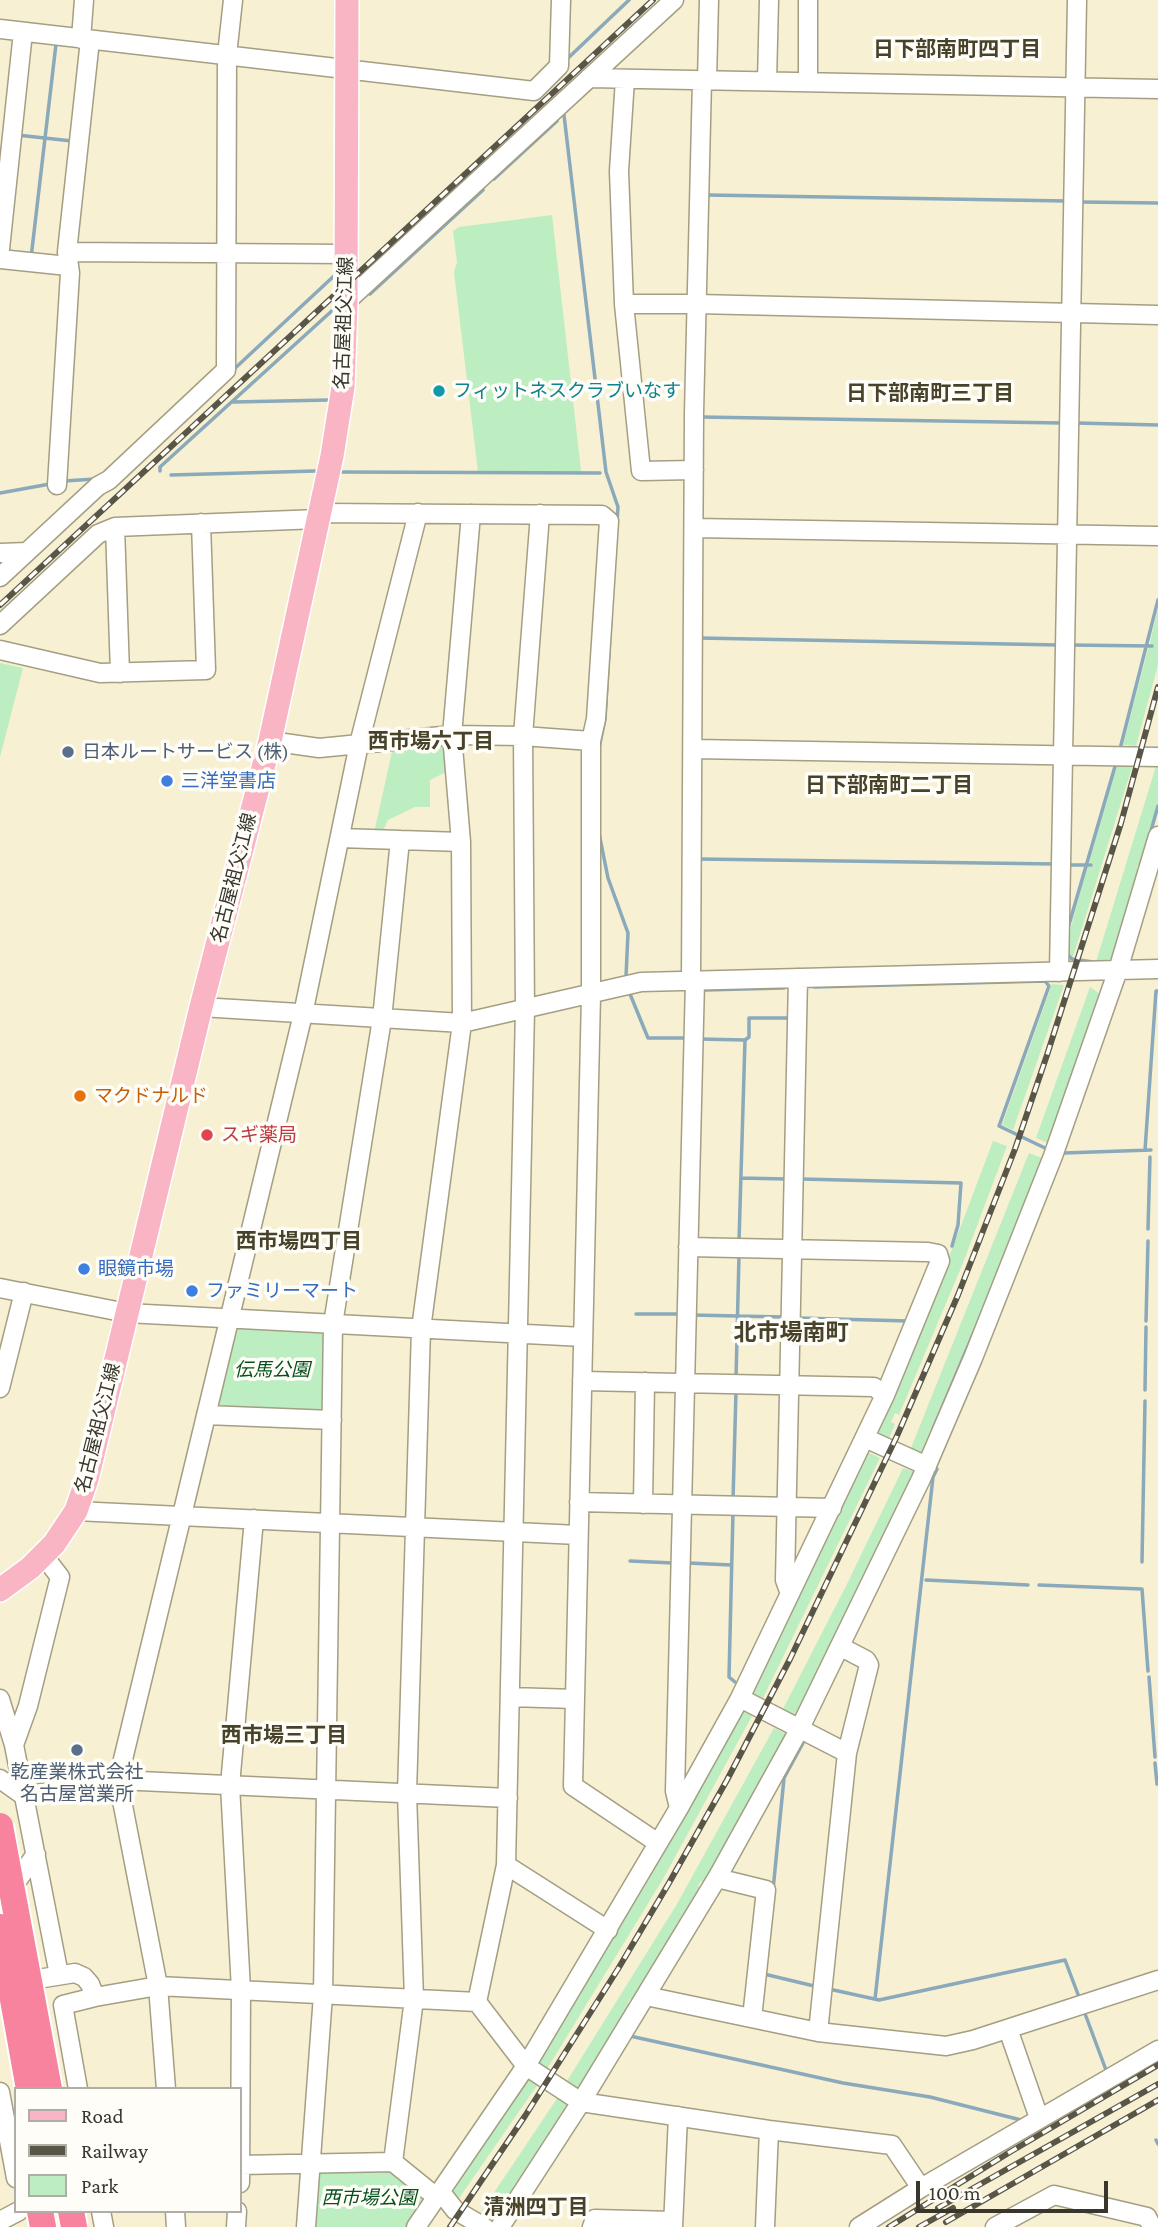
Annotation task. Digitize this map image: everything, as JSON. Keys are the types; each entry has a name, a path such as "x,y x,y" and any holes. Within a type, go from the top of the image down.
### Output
{"highway":[{"path":"0,1826 48,2087"},
{"path":"0,1927 29,2087"},
{"path":"0,1993 18,2087"}],"main road":[{"name":"名古屋祖父江線","path":"0,1590 30,1568 54,1544 76,1511 87,1479 201,1007 270,740 319,516 343,387 347,254 347,0"}],"street":[{"path":"57,485 70,273 67,259 86,39 84,0"},
{"path":"0,577 226,370 227,55 233,0"},
{"path":"0,29 534,91 559,66 561,0"},
{"path":"346,303 674,0"},
{"path":"679,1808 675,1791 693,981 694,470 704,80 709,0"},
{"path":"767,81 769,0"},
{"path":"808,0 808,82"},
{"path":"1059,972 1077,0"},
{"path":"0,249 23,32"},
{"path":"589,78 1158,89"},
{"path":"625,79 619,171 624,304 641,471 694,470"},
{"path":"0,259 347,254"},
{"path":"624,304 1158,315"},
{"path":"166,2087 159,1986 117,1780 303,1014 359,744 418,513"},
{"path":"0,625 98,534 114,527 418,513 602,515 609,522 596,719 591,741 591,995 573,1786 658,1843"},
{"path":"393,2162 414,1999 407,1793 421,1329 462,1023 461,842 452,735 471,514"},
{"path":"540,514 523,736 525,1010 506,1865 477,2002 526,2066 581,2102 892,2145 921,2188"},
{"path":"0,650 100,673 206,670 201,523"},
{"path":"114,527 120,673"},
{"path":"694,528 1158,536"},
{"path":"0,553 27,552"},
{"path":"270,740 319,748 452,735 591,741"},
{"path":"693,749 1158,757"},
{"path":"499,2227 581,2102 718,1878 800,1728 927,1466 1048,1169 1118,970 1158,836"},
{"path":"340,838 461,842"},
{"path":"306,2227 313,2163 323,1994 333,1324 382,1018 400,840"},
{"path":"201,1007 462,1023 642,982 1158,969"},
{"path":"790,1594 785,1580 799,978"},
{"path":"416,2227 526,2066 679,1808 740,1698 866,1438 940,1261 938,1254 928,1252 688,1247"},
{"path":"0,1287 127,1313 583,1337"},
{"path":"0,1388 24,1292"},
{"path":"582,1381 874,1387 885,1395"},
{"path":"643,1504 645,1382"},
{"path":"206,1415 332,1420"},
{"path":"866,1438 927,1466"},
{"path":"579,1502 832,1508"},
{"path":"76,1511 578,1535"},
{"path":"241,2087 241,1990 229,1785 254,1519"},
{"path":"14,1745 28,1706 60,1577 43,1555"},
{"path":"818,2032 847,1753 869,1665 866,1660 841,1647"},
{"path":"510,1697 575,1699"},
{"path":"740,1698 847,1753"},
{"path":"0,1699 14,1745 59,1975"},
{"path":"0,1779 24,1796 117,1780 508,1798"},
{"path":"0,1905 36,1854"},
{"path":"506,1865 608,1930"},
{"path":"718,1878 766,1890 752,2018"},
{"path":"0,1986 75,1973 90,1984 95,1997"},
{"path":"646,1996 818,2032 946,2046 1008,2029 1158,1980"},
{"path":"78,2087 63,2005 95,1997 159,1986 477,2002"},
{"path":"1008,2029 1039,2118"},
{"path":"859,2227 1039,2118 1158,2050"},
{"path":"0,2092 14,2168"},
{"path":"4,2116 14,2100"},
{"path":"592,2227 595,2219 673,2224 678,2116"},
{"path":"765,2227 769,2130"},
{"path":"242,2165 393,2162 430,2192 444,2196 455,2210 484,2227"},
{"path":"995,2227 1054,2195 1152,2220"},
{"path":"0,2221 16,2213"}],"green space":[{"path":"552,215 581,471 478,472 454,272 457,262 453,231 459,227"},
{"path":"1158,609 1158,665 1136,746 1123,745 1148,649 1152,646 1150,642"},
{"path":"0,663 23,668 0,757"},
{"path":"441,741 445,745 448,771 430,780 430,807 415,807 388,820 382,833 374,833 393,747"},
{"path":"1118,762 1133,764 1073,957 1065,949 1087,867 1091,867 1092,863 1089,862"},
{"path":"1156,766 1158,801 1111,959 1096,962"},
{"path":"1052,984 1064,985 1013,1130 1002,1125"},
{"path":"1090,987 1100,994 1048,1143 1036,1138"},
{"path":"993,1141 1007,1146 963,1263 899,1415 895,1413 891,1422 895,1424 889,1438 874,1431 953,1247"},
{"path":"1029,1153 1042,1158 1002,1261 921,1452 911,1448"},
{"name":"伝馬公園","path":"239,1328 323,1332 327,1335 326,1409 322,1413 219,1409 216,1403 234,1331"},
{"path":"863,1450 880,1458 763,1698 749,1691"},
{"path":"903,1468 914,1472 796,1716 783,1709"},
{"path":"738,1709 752,1716 663,1879 547,2069 537,2062 649,1879 647,1872"},
{"path":"774,1728 786,1734 705,1882 701,1881 698,1886 701,1889 635,2000 630,1999 628,2003 631,2007 578,2088 567,2081 677,1904"},
{"path":"526,2076 538,2084 455,2204 447,2193"},
{"path":"558,2097 571,2106 492,2227 477,2218"},
{"name":"西市場公園","path":"394,2169 426,2197 409,2227 312,2227 317,2174 322,2170"}],"waterway":[{"path":"565,61 629,0"},
{"path":"31,258 56,44"},
{"path":"564,115 606,472 618,507 617,522"},
{"path":"494,179 557,121"},
{"path":"17,135 72,141"},
{"path":"370,294 483,190"},
{"path":"707,195 1067,201"},
{"path":"1080,202 1158,203"},
{"path":"232,371 335,275"},
{"path":"160,471 160,467 335,308"},
{"path":"233,402 329,400"},
{"path":"701,417 1062,423"},
{"path":"1076,423 1158,425"},
{"path":"171,475 315,471"},
{"path":"340,472 600,473"},
{"path":"64,481 95,479"},
{"path":"0,493 50,484"},
{"path":"1120,749 1158,600"},
{"path":"599,748 605,719 611,617"},
{"path":"699,638 1059,645"},
{"path":"1070,645 1152,646"},
{"path":"1068,928 1116,763"},
{"path":"1150,834 1158,806"},
{"path":"599,833 608,878 628,933 626,976"},
{"path":"698,859 1055,864"},
{"path":"1067,865 1091,865"},
{"path":"1065,952 1072,959 1093,962"},
{"path":"814,987 1045,981 1049,986 999,1126 1047,1149 1048,1146"},
{"path":"705,990 784,988"},
{"path":"1145,1150 1158,991"},
{"path":"630,994 648,1038 687,1038"},
{"path":"745,1040 749,1037 749,1018 790,1018"},
{"path":"699,1039 745,1040 739,1241"},
{"path":"1064,1153 1151,1150"},
{"path":"1148,1229 1150,1157"},
{"path":"741,1178 786,1179"},
{"path":"801,1179 961,1183 958,1225 952,1246"},
{"path":"1146,1321 1148,1241"},
{"path":"736,1378 739,1255"},
{"path":"636,1314 681,1314"},
{"path":"692,1315 783,1317"},
{"path":"798,1318 908,1321"},
{"path":"933,1429 979,1320"},
{"path":"1145,1390 1146,1327"},
{"path":"733,1500 736,1391"},
{"path":"1142,1562 1145,1401"},
{"path":"875,1999 933,1477 937,1469"},
{"path":"733,1512 729,1677 735,1682"},
{"path":"630,1561 673,1563"},
{"path":"688,1563 731,1565"},
{"path":"926,1580 1028,1585"},
{"path":"1039,1585 1142,1589 1148,1671"},
{"path":"1149,1677 1155,1757"},
{"path":"773,1890 784,1778 803,1743"},
{"path":"1155,1763 1157,1784"},
{"path":"829,1989 879,2000 1065,1960 1079,1997"},
{"path":"764,1974 814,1986"},
{"path":"1084,2011 1106,2070"},
{"path":"630,2036 843,2083 930,2097 1021,2120"},
{"path":"1156,2140 1158,2144"}],"railway":[{"path":"0,605 653,0"},
{"path":"450,2227 525,2116 669,1883 790,1659 897,1436 958,1295 1015,1149 1121,823 1158,687"},
{"path":"889,2227 1158,2065"},
{"path":"938,2208 1158,2084"},
{"path":"946,2222 1158,2100"},
{"path":"919,2227 953,2208"}],"place":[{"name":"フィットネスクラブいなす","path":"439,391"},
{"name":"日本ルートサービス (株)","path":"68,752"},
{"name":"三洋堂書店","path":"167,781"},
{"name":"マクドナルド","path":"80,1096"},
{"name":"スギ薬局","path":"207,1135"},
{"name":"眼鏡市場","path":"84,1269"},
{"name":"ファミリーマート","path":"192,1291"},
{"name":"乾産業株式会社 名古屋営業所","path":"77,1750"}],"district":[{"name":"日下部南町四丁目","path":"957,50"},
{"name":"日下部南町三丁目","path":"930,394"},
{"name":"西市場六丁目","path":"431,742"},
{"name":"日下部南町二丁目","path":"889,786"},
{"name":"西市場四丁目","path":"299,1242"},
{"name":"北市場南町","path":"791,1333"},
{"name":"西市場三丁目","path":"284,1736"},
{"name":"清洲四丁目","path":"536,2208"}]}
